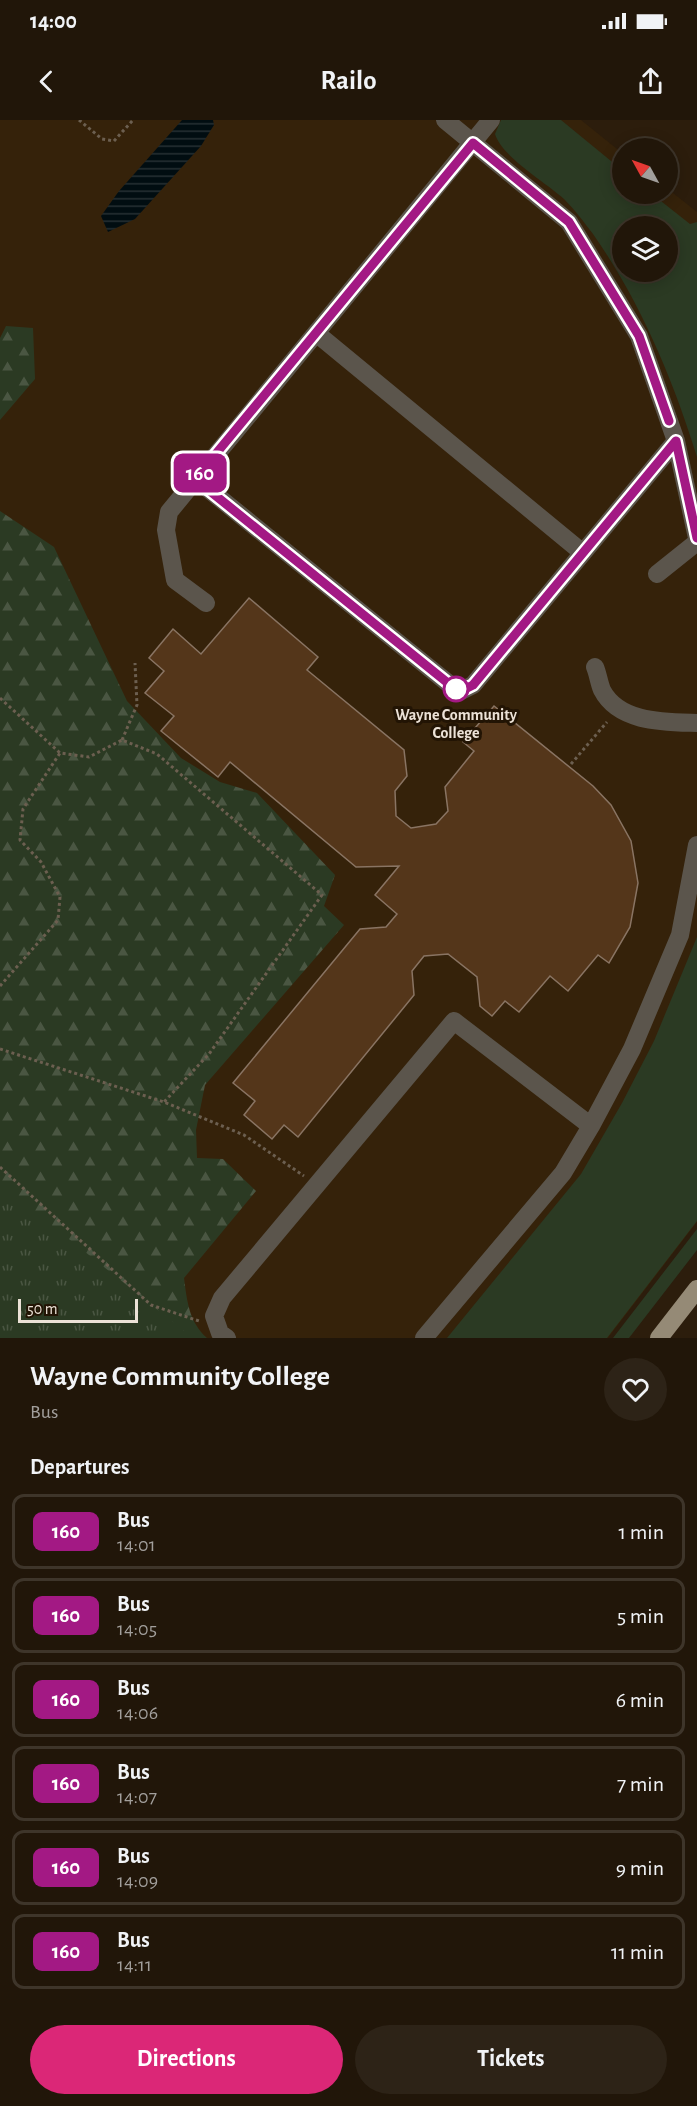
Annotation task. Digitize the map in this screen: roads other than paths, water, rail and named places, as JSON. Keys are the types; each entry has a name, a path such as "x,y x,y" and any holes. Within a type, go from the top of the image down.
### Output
{"main road":[{"path":"659,1338 697,1289"}],"lane":[{"path":"446,120 569,222 639,336 676,441 697,540 657,573"},
{"path":"206,603 175,580 166,530 169,512 490,120"},
{"path":"316,333 583,553"},
{"path":"195,479 459,692 473,685 676,441"},
{"path":"595,666 603,691 622,711 654,721 697,723"},
{"path":"424,1338 563,1173 591,1126 632,1049 680,935 694,881 697,844"},
{"path":"680,935 697,921"},
{"path":"222,1332 214,1316 222,1299 454,1021 591,1126"}],"place":[{"name":"Wayne Community College","path":"456,689"}]}
